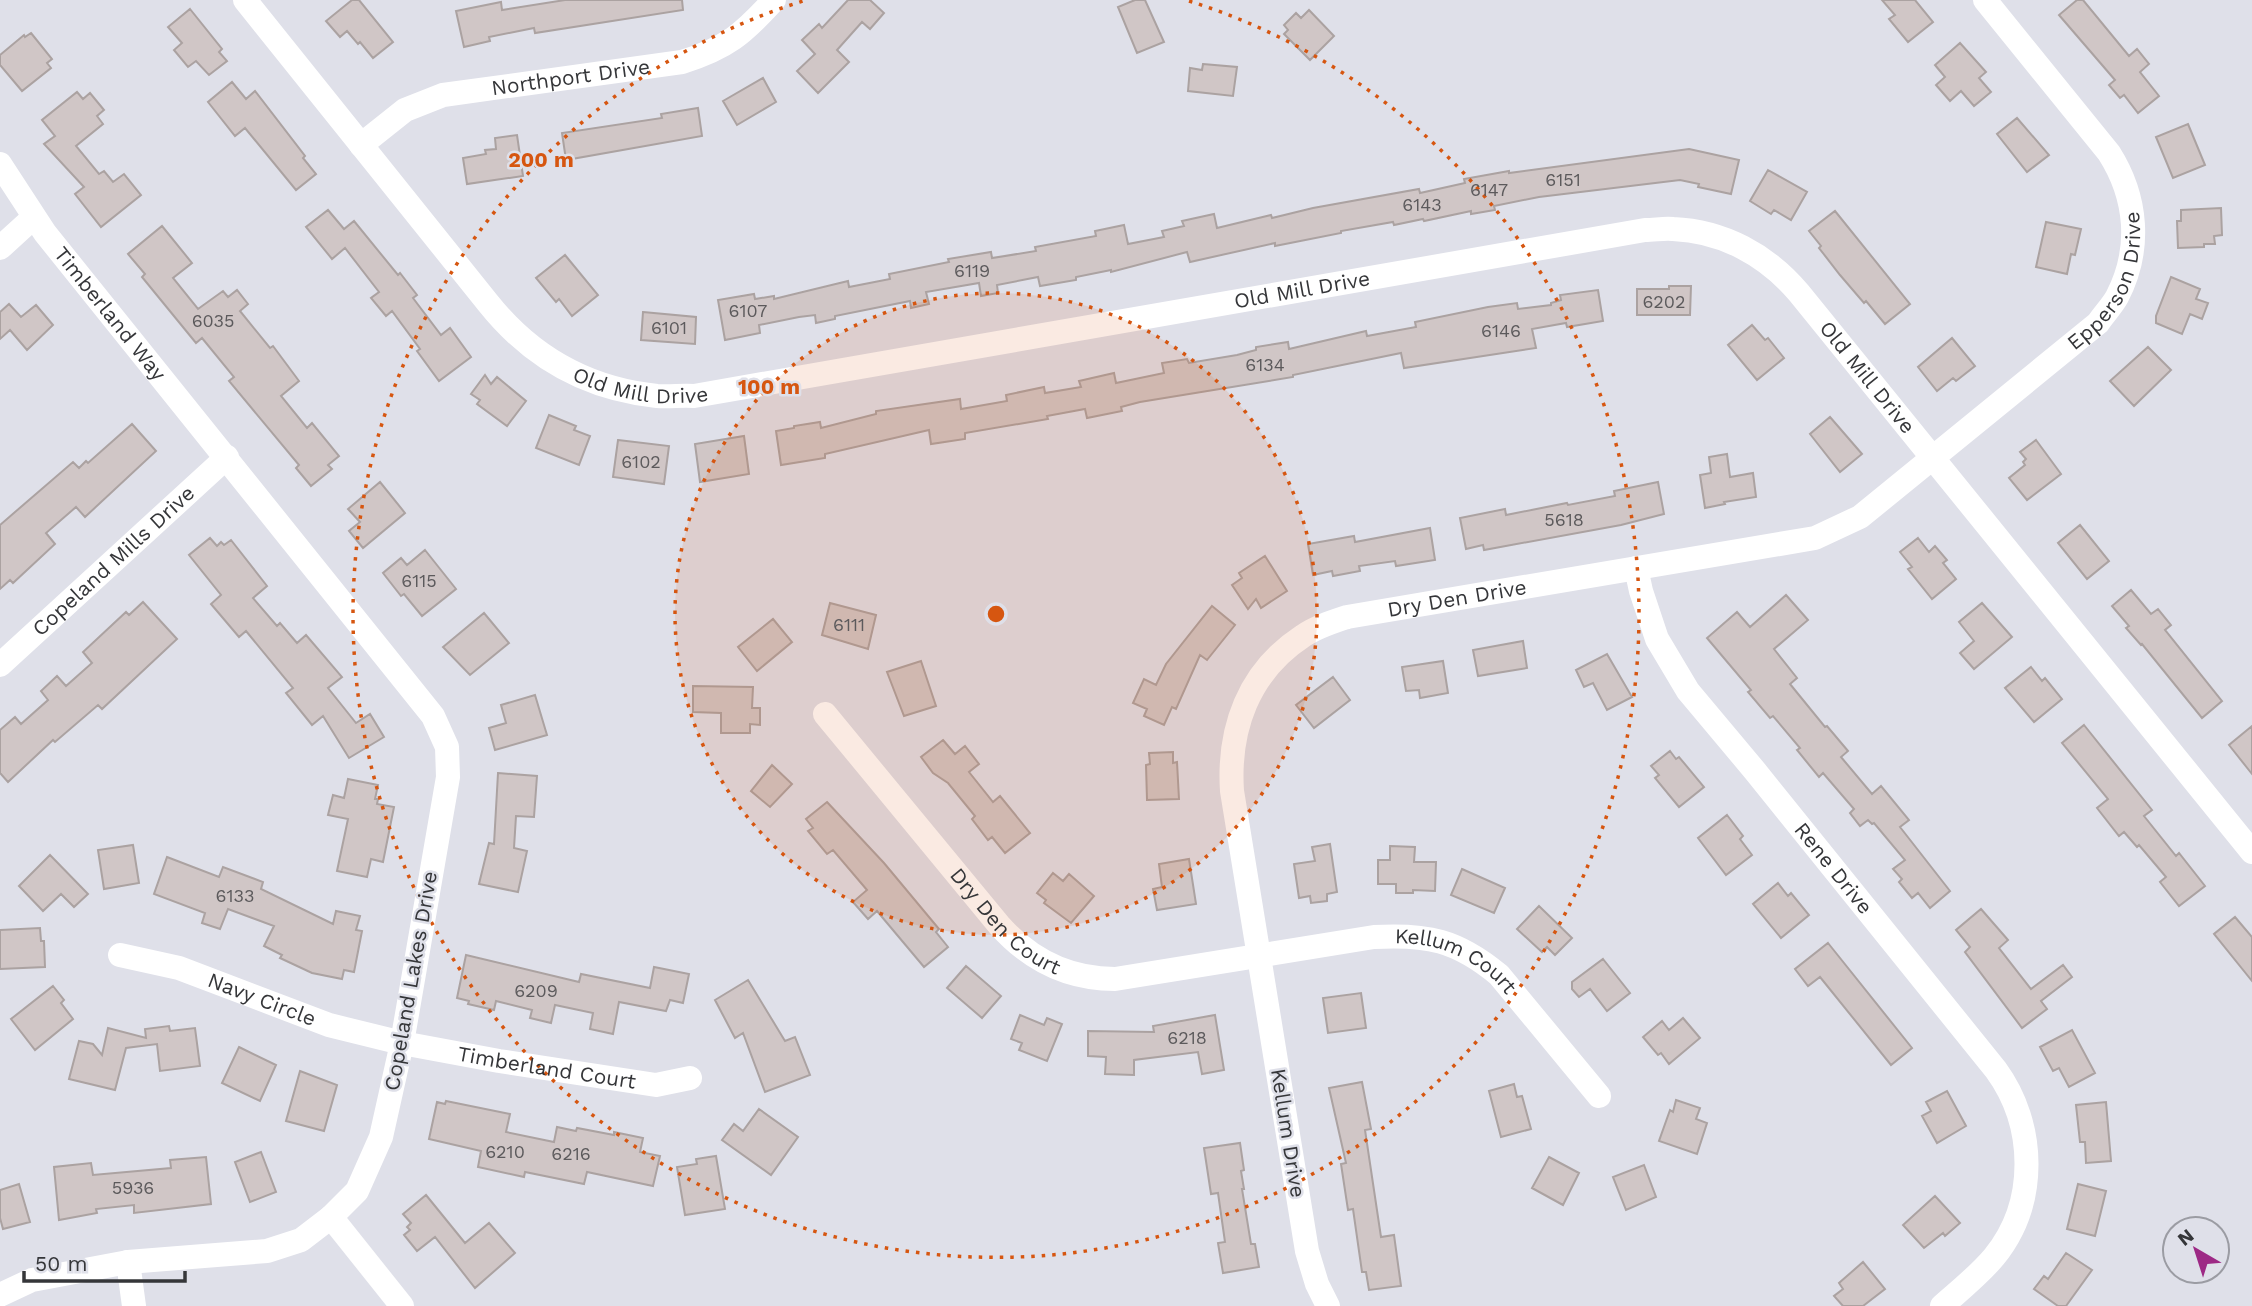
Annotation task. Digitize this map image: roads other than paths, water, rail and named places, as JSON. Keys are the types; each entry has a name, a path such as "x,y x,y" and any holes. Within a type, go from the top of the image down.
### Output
{"street":[{"name":"Old Mill Drive","path":"245,0 513,332 562,368 617,390 655,396 694,396 1622,234 1676,229 1705,233 1734,243 1761,257 1785,277 2252,852"},
{"name":"Northport Drive","path":"361,145 405,110 443,95 682,62 709,53 741,34 774,0"},
{"name":"Epperson Drive","path":"1933,457 2098,323 2116,299 2131,260 2133,240 2130,199 2114,161 1985,0"},
{"name":"Timberland Way","path":"0,164 44,233 227,457"},
{"path":"0,248 34,217"},
{"name":"Copeland Mills Drive","path":"0,665 227,457"},
{"name":"Copeland Lakes Drive","path":"0,1295 32,1280 128,1262 267,1251 301,1240 331,1217 357,1191 381,1137 402,1043 448,777 447,747 433,716 227,457"},
{"name":"Dry Den Drive","path":"1259,956 1231,791 1230,762 1238,723 1249,695 1265,670 1302,637 1347,617 1815,538 1860,517 1933,457"},
{"name":"Rene Drive","path":"1636,568 1657,639 1688,691 1773,792 2003,1079 2013,1098 2027,1144 2027,1169 2019,1210 2006,1239 1981,1271 1942,1306"},
{"name":"Dry Den Court","path":"825,714 999,925 1020,947 1046,964 1074,974 1115,979 1259,956"},
{"name":"Kellum Court","path":"1259,956 1394,935 1425,937 1455,946 1482,961 1506,982 1599,1096"},
{"name":"Navy Circle","path":"120,955 180,968 329,1025 402,1043"},
{"name":"Kellum Drive","path":"1259,956 1307,1251 1317,1284 1328,1306"},
{"name":"Timberland Court","path":"402,1043 656,1085 690,1078"},
{"path":"331,1217 402,1306"},
{"path":"128,1262 134,1306"}]}
